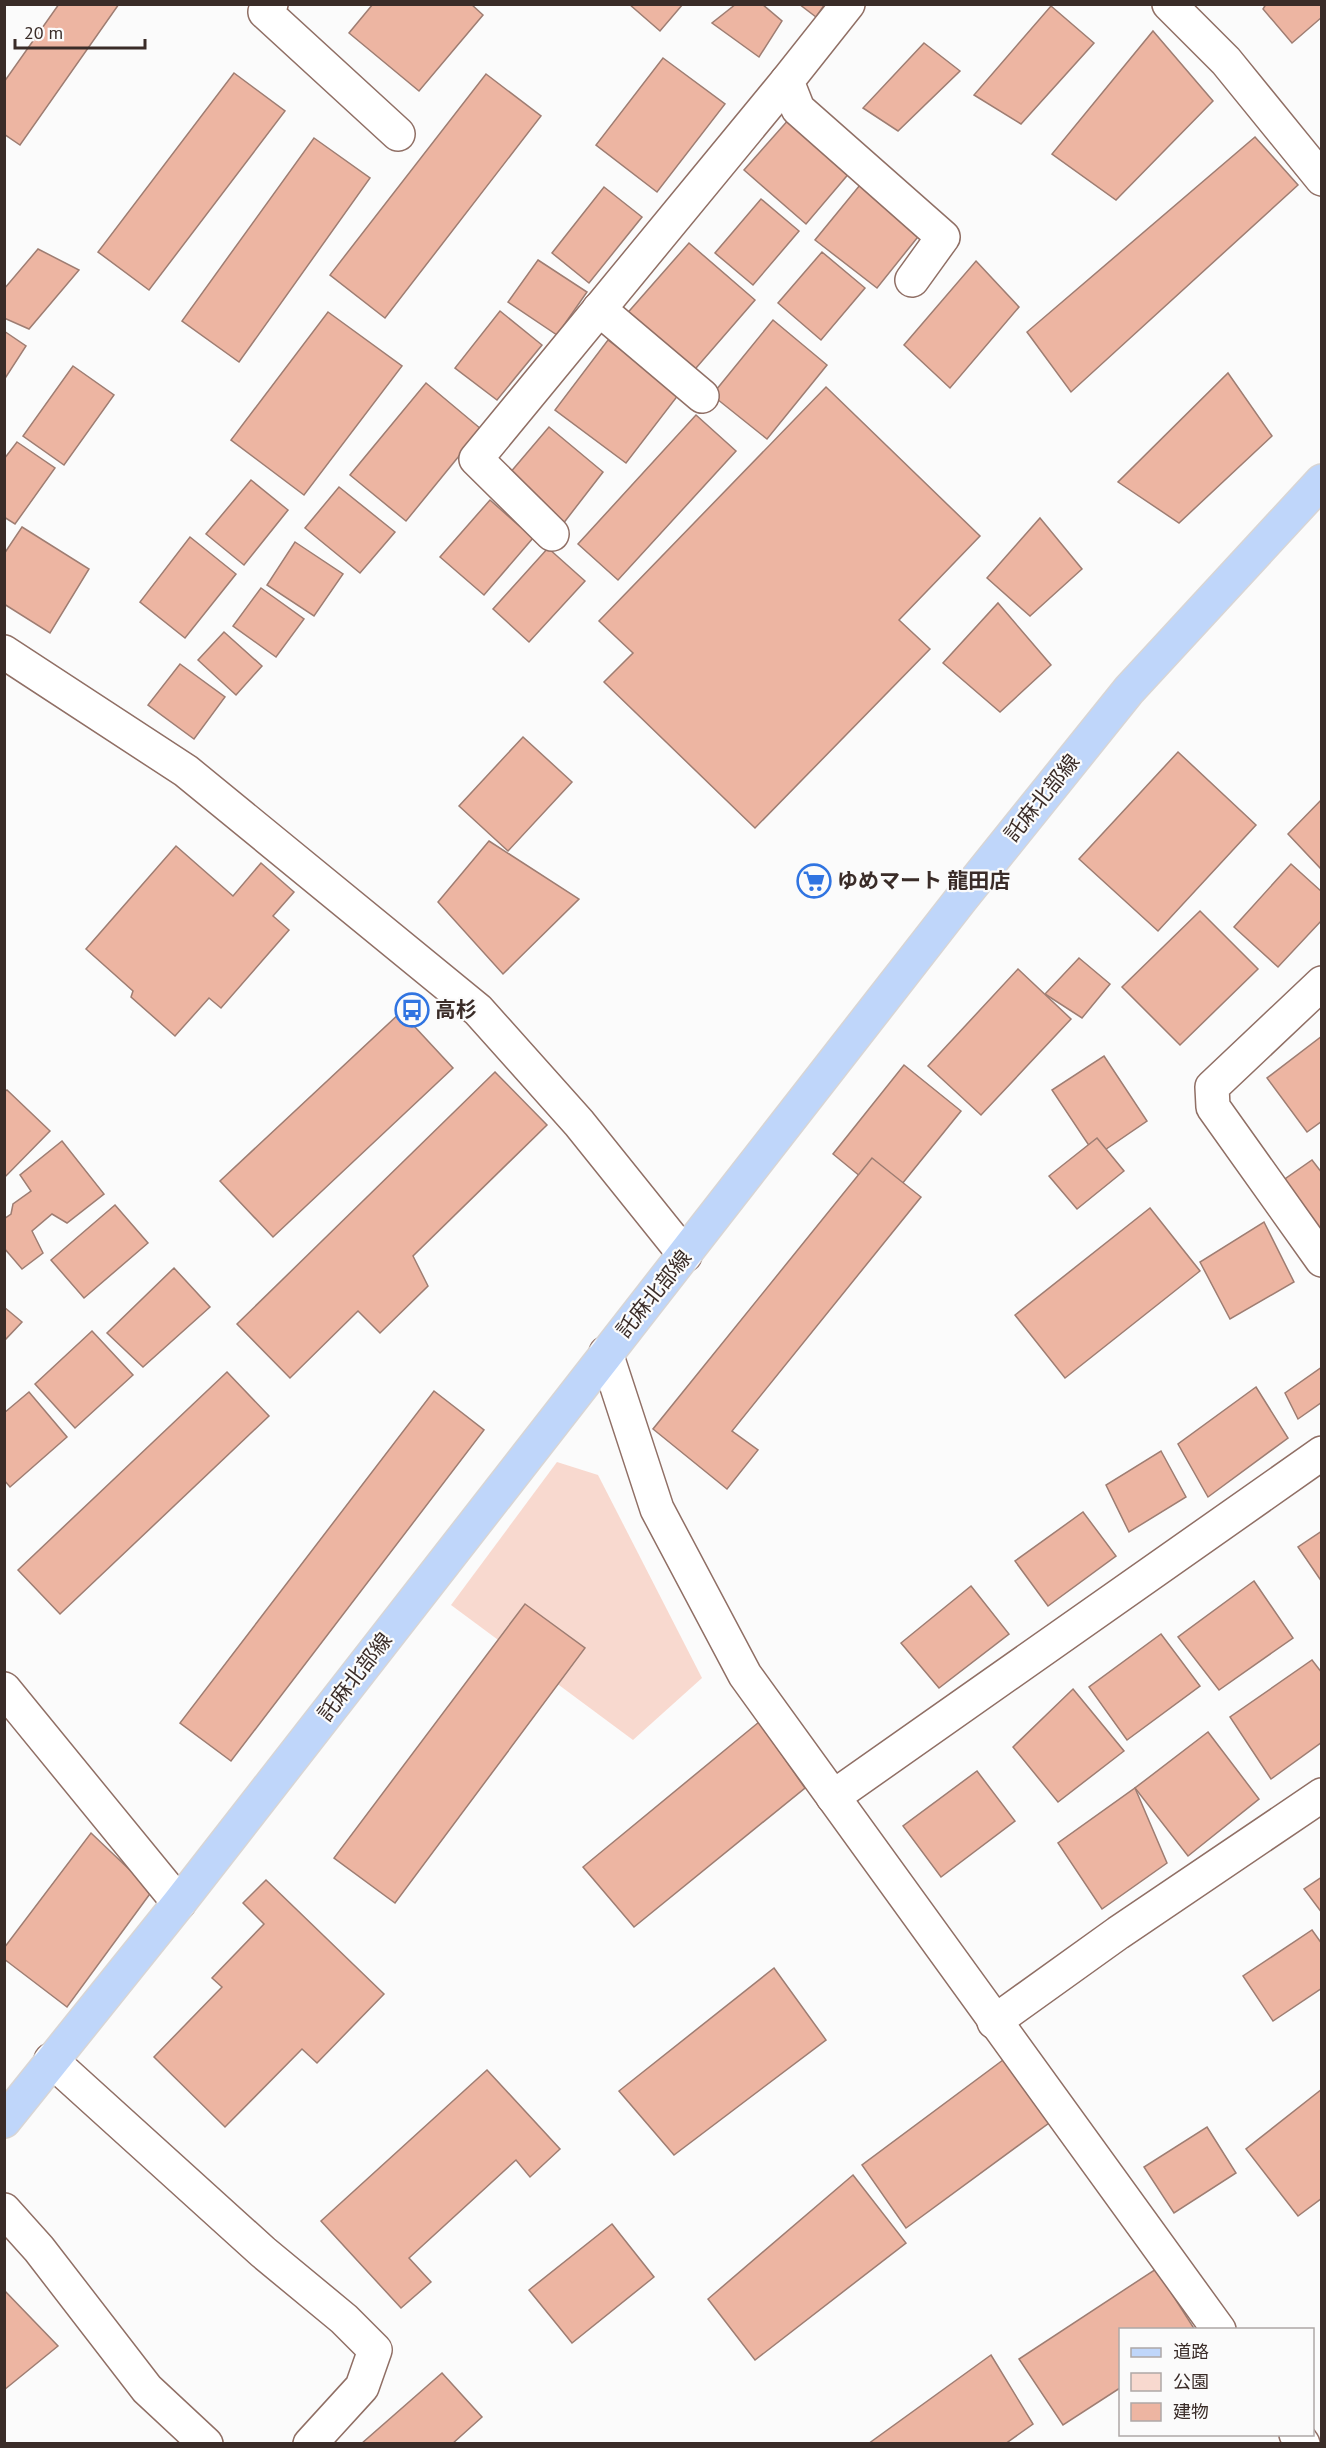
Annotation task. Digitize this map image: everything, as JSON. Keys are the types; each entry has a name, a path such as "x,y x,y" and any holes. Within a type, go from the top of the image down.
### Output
{"main road":[{"name":"託麻北部線","path":"4,2121 178,1903 954,909 1129,690 1322,482"}],"street":[{"path":"271,4 266,12 398,134"},
{"path":"552,534 476,459 848,4"},
{"path":"1169,4 1226,61 1322,179"},
{"path":"787,81 798,109 943,237 912,280"},
{"path":"599,309 702,396"},
{"path":"4,652 186,771 478,1010 579,1123 685,1255"},
{"path":"1322,983 1212,1087 1213,1107 1322,1260"},
{"path":"606,1353 657,1509 745,1675 1218,2328"},
{"path":"833,1797 1322,1452"},
{"path":"4,1689 178,1903"},
{"path":"994,2022 1118,1933 1322,1795"},
{"path":"51,2060 264,2252 344,2319 375,2350 362,2387 310,2444"},
{"path":"4,2210 39,2249 147,2389 204,2443"}],"green space":[{"path":"557,1462 598,1475 702,1678 633,1740 451,1605"}],"building":[{"path":"59,4 119,4 20,145 4,134 4,82"},
{"path":"373,4 471,4 483,15 419,91 349,33"},
{"path":"629,4 683,4 660,31"},
{"path":"736,4 762,4 782,21 759,57 712,23"},
{"path":"799,4 825,4 816,17"},
{"path":"1266,4 1322,4 1322,17 1292,43 1263,9"},
{"path":"1051,6 1094,43 1021,124 974,95"},
{"path":"1153,31 1213,101 1116,200 1052,154"},
{"path":"924,43 960,71 898,131 863,108"},
{"path":"663,58 725,104 657,192 596,145"},
{"path":"234,73 285,111 149,290 98,252"},
{"path":"486,74 541,116 385,318 330,275"},
{"path":"790,118 851,171 806,224 744,170"},
{"path":"1255,137 1298,185 1071,392 1027,332"},
{"path":"314,138 370,178 239,362 182,321"},
{"path":"860,185 921,233 877,288 815,240"},
{"path":"604,187 642,217 589,283 552,253"},
{"path":"761,199 799,231 753,285 715,253"},
{"path":"689,243 755,300 690,375 624,317"},
{"path":"38,249 79,270 29,329 4,318 4,289"},
{"path":"822,252 865,288 821,340 778,303"},
{"path":"538,260 587,292 557,335 508,302"},
{"path":"976,261 1019,307 950,388 904,345"},
{"path":"500,311 542,345 497,400 455,368"},
{"path":"328,312 402,366 304,495 231,440"},
{"path":"773,320 827,365 767,439 712,395"},
{"path":"4,331 26,346 4,380"},
{"path":"608,340 679,394 626,463 555,410"},
{"path":"73,366 114,395 64,465 23,436"},
{"path":"1228,373 1272,436 1179,523 1118,482"},
{"path":"426,383 481,429 406,521 350,475"},
{"path":"826,387 980,536 899,620 930,649 755,828 604,682 633,653 599,621"},
{"path":"696,415 736,451 618,580 578,544"},
{"path":"549,427 603,472 559,529 509,474"},
{"path":"17,442 55,468 15,524 4,517 4,459"},
{"path":"251,480 288,510 244,565 206,534"},
{"path":"339,487 395,532 360,573 305,528"},
{"path":"490,500 533,538 484,595 440,557"},
{"path":"1040,518 1082,569 1030,616 987,578"},
{"path":"22,527 89,569 50,633 4,604 4,554"},
{"path":"190,537 236,574 185,638 140,602"},
{"path":"295,542 343,574 314,616 267,585"},
{"path":"548,548 585,581 529,642 493,609"},
{"path":"261,588 304,619 276,657 233,626"},
{"path":"998,603 1051,665 1000,712 943,663"},
{"path":"224,632 262,666 236,695 198,660"},
{"path":"180,664 225,697 194,739 148,705"},
{"path":"523,737 572,782 508,851 459,806"},
{"path":"1178,752 1256,825 1158,931 1079,859"},
{"path":"1322,799 1322,870 1288,834"},
{"path":"489,841 579,899 503,974 438,902"},
{"path":"176,846 233,896 261,863 294,892 273,916 289,930 221,1008 209,998 175,1036 131,997 133,991 86,949"},
{"path":"1291,864 1322,892 1322,920 1278,967 1234,927"},
{"path":"1200,911 1258,969 1180,1045 1122,987"},
{"path":"1079,958 1110,984 1082,1018 1045,994"},
{"path":"1018,969 1071,1019 981,1115 928,1066"},
{"path":"401,1012 453,1068 273,1237 220,1181"},
{"path":"1322,1036 1322,1121 1307,1132 1267,1078"},
{"path":"1104,1056 1147,1121 1096,1156 1052,1090"},
{"path":"904,1065 961,1111 889,1200 833,1154"},
{"path":"495,1072 547,1125 413,1256 428,1286 380,1333 358,1311 290,1378 237,1324"},
{"path":"7,1090 50,1131 4,1178 4,1092"},
{"path":"1097,1138 1124,1171 1077,1209 1049,1176"},
{"path":"62,1141 104,1194 67,1223 52,1214 32,1231 43,1253 22,1269 4,1248 4,1219 11,1214 13,1204 31,1191 20,1175"},
{"path":"872,1158 921,1197 732,1431 758,1450 727,1489 653,1429"},
{"path":"1312,1160 1322,1173 1322,1236 1282,1181"},
{"path":"115,1205 148,1243 84,1298 51,1260"},
{"path":"1150,1208 1200,1271 1065,1378 1015,1315"},
{"path":"1264,1222 1294,1282 1230,1319 1200,1262"},
{"path":"174,1268 210,1307 143,1367 107,1333"},
{"path":"4,1307 22,1322 4,1341"},
{"path":"92,1331 133,1375 75,1428 35,1384"},
{"path":"1322,1367 1322,1402 1298,1419 1285,1393"},
{"path":"227,1372 269,1416 60,1614 18,1570"},
{"path":"1256,1387 1288,1438 1208,1497 1178,1444"},
{"path":"434,1391 484,1430 231,1761 180,1723"},
{"path":"29,1392 67,1437 10,1487 4,1480 4,1413"},
{"path":"1161,1451 1186,1497 1129,1532 1106,1485"},
{"path":"1083,1512 1116,1556 1048,1606 1015,1561"},
{"path":"1322,1531 1322,1582 1298,1547"},
{"path":"1254,1581 1293,1638 1219,1690 1178,1637"},
{"path":"971,1586 1009,1634 939,1688 901,1643"},
{"path":"525,1604 585,1648 395,1903 334,1858"},
{"path":"1161,1634 1200,1686 1127,1740 1089,1687"},
{"path":"1312,1660 1322,1673 1322,1742 1271,1779 1230,1717"},
{"path":"1073,1689 1124,1751 1058,1802 1013,1747"},
{"path":"759,1722 805,1788 634,1927 583,1867"},
{"path":"1208,1732 1259,1799 1188,1856 1135,1788"},
{"path":"977,1771 1015,1821 941,1877 903,1826"},
{"path":"1135,1788 1167,1863 1102,1909 1058,1843"},
{"path":"91,1833 152,1891 67,2007 4,1959 4,1948"},
{"path":"1322,1877 1322,1913 1304,1889"},
{"path":"266,1880 384,1994 317,2063 302,2049 225,2127 154,2057 222,1987 212,1978 264,1924 243,1903"},
{"path":"1312,1930 1322,1944 1322,1988 1273,2021 1243,1976"},
{"path":"774,1968 826,2040 674,2155 619,2091"},
{"path":"1003,2060 1049,2123 906,2228 862,2165"},
{"path":"487,2070 560,2149 530,2177 516,2160 409,2258 431,2282 401,2308 321,2221"},
{"path":"1322,2089 1322,2198 1298,2216 1246,2149"},
{"path":"1207,2127 1236,2173 1174,2213 1144,2167"},
{"path":"853,2175 906,2243 755,2360 708,2299"},
{"path":"612,2224 654,2277 572,2343 529,2290"},
{"path":"1156,2269 1194,2328 1119,2328 1119,2389 1063,2425 1019,2359"},
{"path":"4,2290 58,2346 4,2390"},
{"path":"991,2355 1033,2424 1005,2444 868,2444"},
{"path":"442,2373 482,2417 452,2444 361,2444"}],"place":[{"name":"ゆめマート 龍田店","path":"814,881"},
{"name":"高杉","path":"412,1010"}]}
